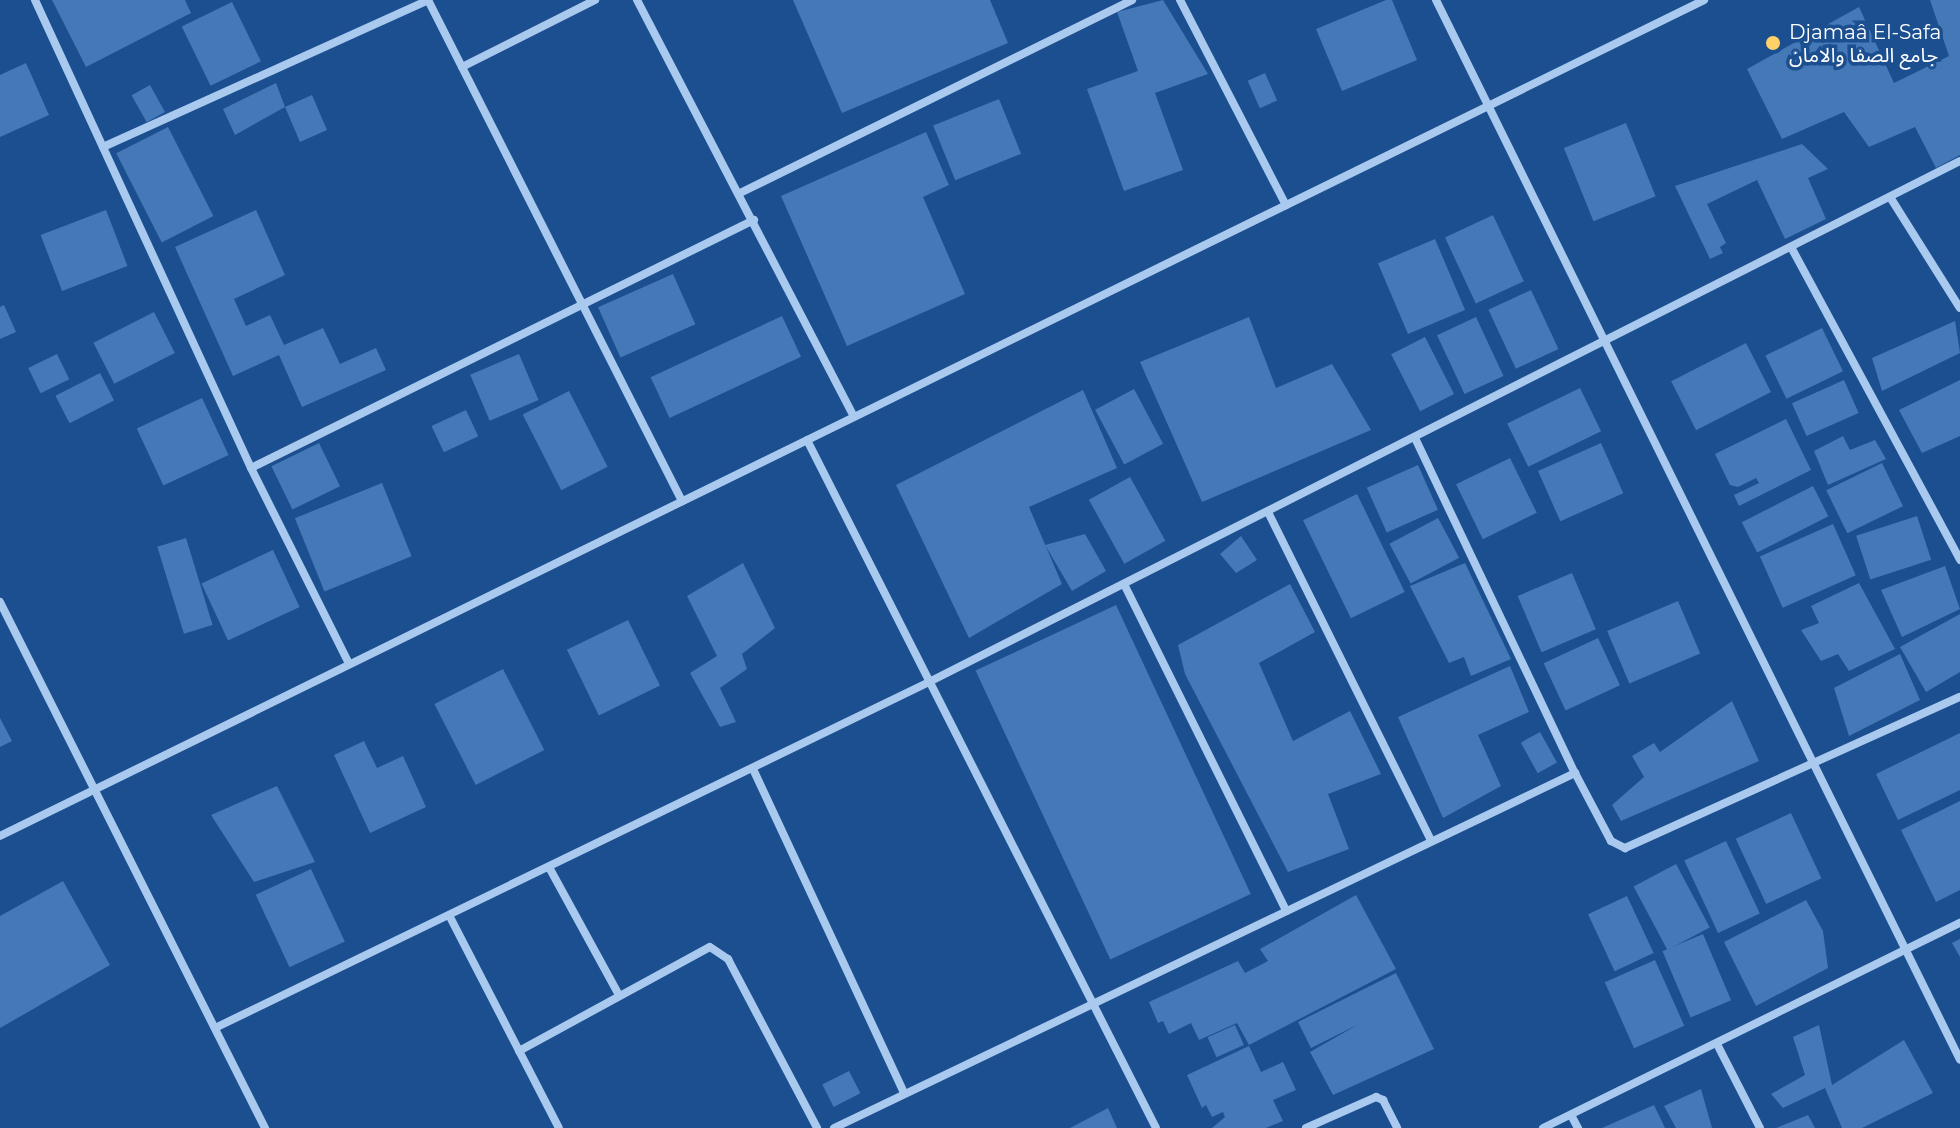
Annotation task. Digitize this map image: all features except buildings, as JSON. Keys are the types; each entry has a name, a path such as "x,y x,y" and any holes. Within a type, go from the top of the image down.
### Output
{"street":[{"path":"35,0 251,468 349,664"},
{"path":"103,147 428,0 682,501"},
{"path":"462,67 595,0"},
{"path":"637,0 854,416"},
{"path":"740,193 1132,0"},
{"path":"1180,0 1286,205"},
{"path":"1436,0 1960,1060"},
{"path":"0,836 1704,0"},
{"path":"215,1028 550,869 929,682 1960,161"},
{"path":"1890,197 1960,308"},
{"path":"251,468 754,220"},
{"path":"1791,247 1960,560"},
{"path":"1415,438 1575,773 1611,841 1625,848 1960,697"},
{"path":"807,440 1089,1005 1156,1128"},
{"path":"1268,512 1431,841"},
{"path":"1124,584 1286,911"},
{"path":"0,602 265,1128"},
{"path":"753,769 904,1093"},
{"path":"834,1128 1575,773"},
{"path":"550,869 619,995"},
{"path":"450,917 559,1128"},
{"path":"1543,1128 1960,923"},
{"path":"519,1051 710,947 728,959 817,1128"},
{"path":"1717,1044 1760,1128"},
{"path":"1306,1128 1376,1097 1383,1100 1397,1128"},
{"path":"1571,1115 1578,1128"}],"place":[{"name":"Djamaâ El-Safa جامع الصفا والامان","path":"1773,43"}]}
